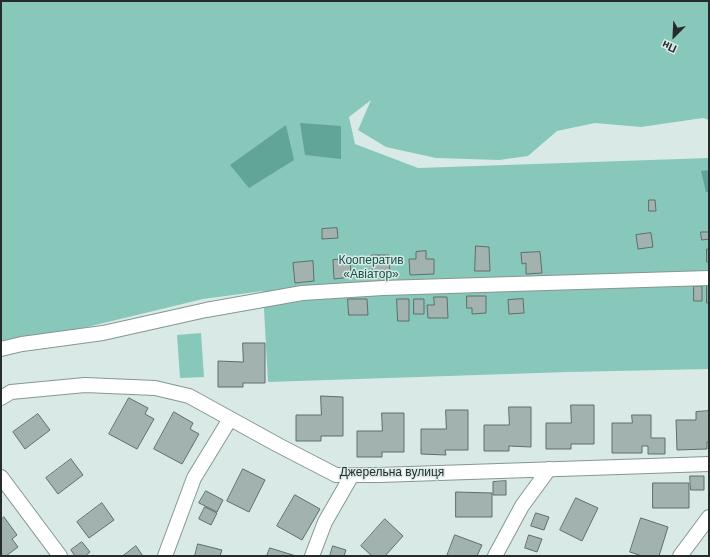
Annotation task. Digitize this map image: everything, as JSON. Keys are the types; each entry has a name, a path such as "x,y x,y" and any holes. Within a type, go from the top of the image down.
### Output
{"street":[{"path":"1,349 22,344 103,333 206,310 302,293 391,288 709,278"},
{"name":"Джерельна вулиця","path":"1,398 10,392 85,384 156,388 189,396 336,475 379,475 709,464"},
{"path":"165,556 194,478 230,419"},
{"path":"495,556 522,506 549,469"},
{"path":"312,556 325,522 352,475"},
{"path":"1,477 60,556"},
{"path":"680,556 709,517"}],"green space":[{"name":"Кооператив «Авіатор»","path":"1,1 709,1 709,120 703,118 641,127 595,123 557,131 528,156 499,160 436,158 386,147 358,130 371,100 349,117 355,144 418,168 709,158 709,369 268,382 263,291 203,299 87,327 1,343"},
{"path":"201,333 204,377 180,378 177,335"}],"shaded area":[{"path":"300,123 341,126 341,159 305,155"},
{"path":"286,125 294,160 249,188 230,165"},
{"path":"709,170 709,192 706,192 701,171"}],"building":[{"path":"649,200 655,200 656,211 649,211"},
{"path":"337,228 338,238 322,239 322,229"},
{"path":"701,232 709,232 709,239 702,240"},
{"path":"651,233 653,247 638,249 636,235"},
{"path":"476,246 489,247 490,271 475,271"},
{"path":"707,249 709,249 709,262 707,262"},
{"path":"426,251 426,259 434,259 434,274 410,275 409,259 416,259 416,252"},
{"path":"540,252 542,273 526,274 526,263 522,264 521,253"},
{"path":"372,255 389,255 390,275 373,276"},
{"path":"350,259 351,277 334,279 333,260"},
{"path":"313,261 314,281 295,283 293,263"},
{"path":"707,284 709,284 709,303 707,303"},
{"path":"694,286 702,286 702,301 694,301"},
{"path":"467,296 486,296 486,313 472,314 472,308 467,308"},
{"path":"434,297 447,297 448,318 428,318 427,305 434,305"},
{"path":"348,299 367,299 368,315 349,315"},
{"path":"397,299 409,299 409,321 398,321"},
{"path":"414,299 424,299 424,314 414,314"},
{"path":"523,299 524,313 509,314 508,300"},
{"path":"243,343 265,343 265,383 243,383 243,387 218,387 218,361 243,362"},
{"path":"321,396 343,397 343,436 321,436 321,441 296,441 296,415 321,415"},
{"path":"129,398 148,408 145,414 154,419 137,449 109,434"},
{"path":"571,405 594,405 594,444 571,444 571,449 546,449 546,423 571,423"},
{"path":"509,407 531,407 531,447 509,446 509,451 484,451 484,425 509,425"},
{"path":"446,410 468,410 468,450 445,450 446,455 421,454 421,429 446,429"},
{"path":"709,411 709,442 707,442 707,449 677,450 676,420 696,420 696,412"},
{"path":"174,412 193,423 190,429 199,434 182,464 154,449"},
{"path":"382,413 404,413 404,452 382,452 382,457 357,457 357,431 382,431"},
{"path":"38,414 50,430 25,449 13,432"},
{"path":"632,415 651,415 651,438 665,438 665,454 648,454 648,446 642,446 642,453 612,453 612,423 632,423"},
{"path":"71,459 83,475 58,494 46,478"},
{"path":"243,469 265,480 249,512 227,501"},
{"path":"690,476 704,476 704,490 691,490"},
{"path":"506,481 506,495 493,495 493,482"},
{"path":"653,483 689,483 689,508 653,508"},
{"path":"206,491 223,500 217,512 199,503"},
{"path":"456,492 492,493 492,517 456,517"},
{"path":"295,495 320,509 302,540 277,526"},
{"path":"576,498 598,508 582,541 560,530"},
{"path":"102,503 114,520 89,538 77,522"},
{"path":"205,507 217,513 211,525 199,519"},
{"path":"536,513 549,517 544,530 531,526"},
{"path":"4,517 17,535 12,539 18,547 6,556 1,556 1,520"},
{"path":"641,518 668,527 659,556 642,556 630,552"},
{"path":"385,519 403,536 385,556 372,556 361,546"},
{"path":"455,535 482,545 477,556 447,556"},
{"path":"529,535 542,539 537,552 525,548"},
{"path":"82,542 90,552 85,556 75,556 71,550"},
{"path":"198,544 222,550 220,556 195,556"},
{"path":"136,546 143,556 123,556"},
{"path":"333,546 346,550 344,556 330,556"},
{"path":"270,548 296,556 267,556"}]}
